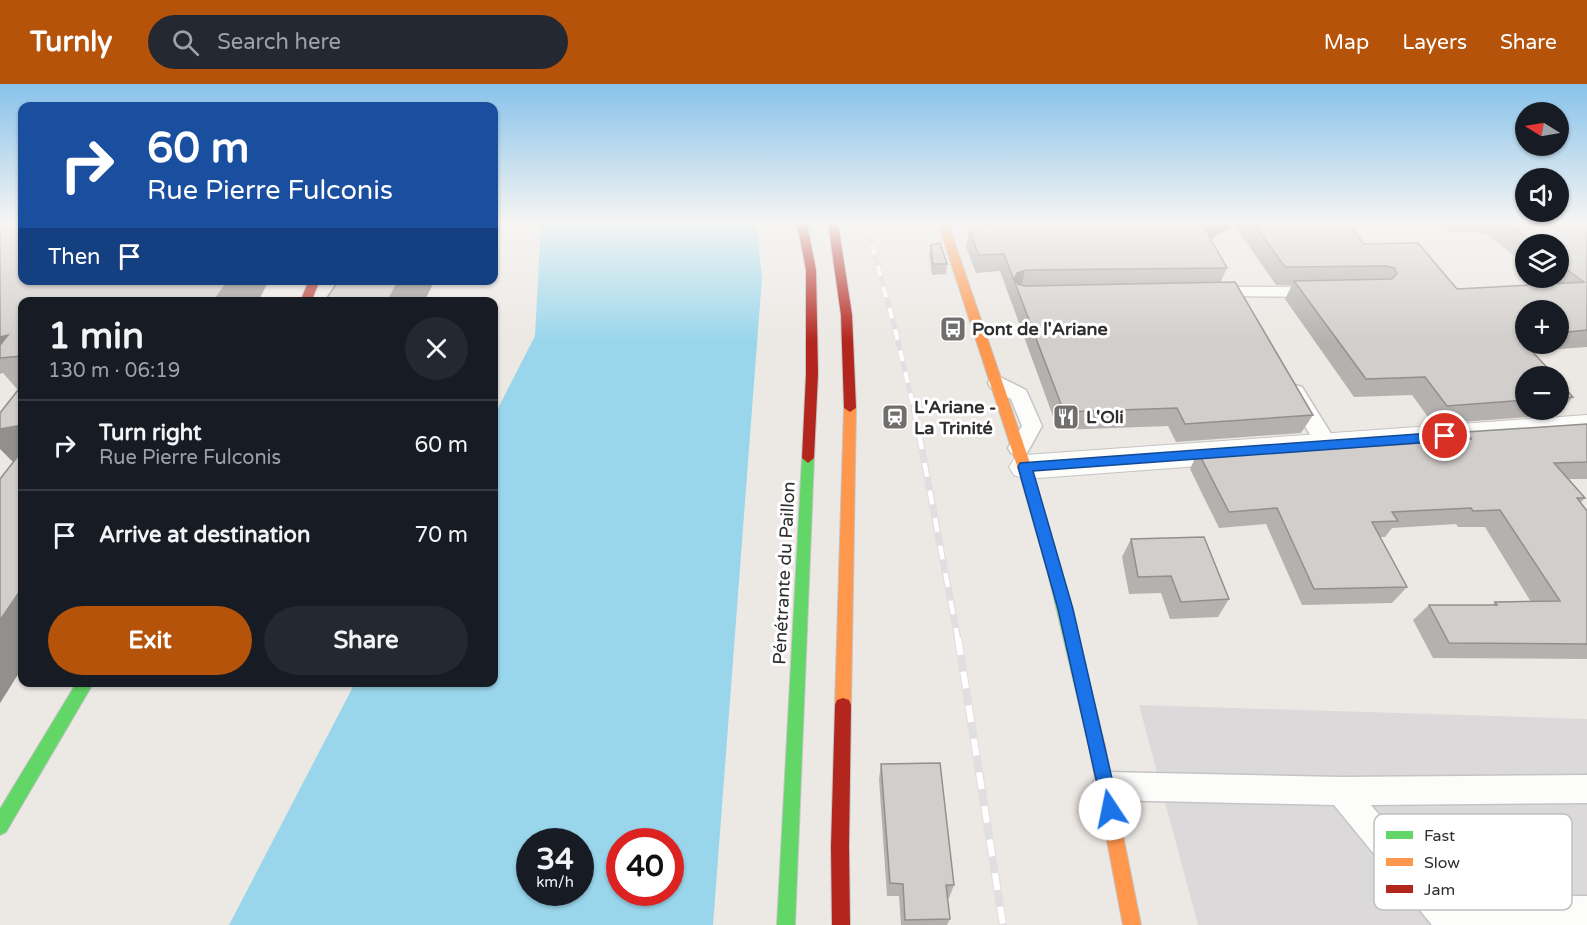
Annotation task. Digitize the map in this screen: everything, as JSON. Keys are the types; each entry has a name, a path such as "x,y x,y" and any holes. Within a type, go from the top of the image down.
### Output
{"main road":[{"name":"Pénétrante du Paillon","path":"786,925 812,374 810,262"},
{"path":"841,262 851,377 840,847 841,925"},
{"path":"956,262 998,383"},
{"path":"1022,457 1066,609 1106,786 1132,925"},
{"path":"0,826 83,687"}],"street":[{"path":"1022,457 1327,445 1587,426"}],"lane":[{"path":"1234,292 1246,313"},
{"path":"1210,293 1340,292"},
{"path":"1284,374 1327,445"},
{"path":"998,383 1019,395 1032,426 1022,457"},
{"path":"1106,786 1341,791 1587,789"},
{"path":"1341,791 1374,831"},
{"path":"1439,910 1441,913 1587,912"}],"shaded area":[{"path":"1139,705 1587,719 1587,925 1198,925"}],"water":[{"path":"539,262 760,262 762,277 713,925 229,925 353,687 498,687 498,408 535,336"}],"building":[{"path":"0,262 18,262 18,285 225,285 217,297 18,297 18,356 0,358 0,345 8,335 0,337"},
{"path":"933,262 947,264 933,264"},
{"path":"1007,262 1224,262 1227,268 1025,270 1017,273 1014,279 1018,284 1025,286 1235,282 1313,415 1185,424 1177,408 1064,412"},
{"path":"1282,262 1434,262 1457,289 1515,286 1515,288 1569,288 1569,283 1584,282 1569,271 1569,262 1587,262 1587,330 1569,332 1569,300 1515,300 1515,354 1535,354 1546,366 1515,366 1515,401 1447,406 1425,377 1366,379 1294,281 1392,279 1397,273 1394,268 1386,266 1285,267"},
{"path":"336,285 396,285 390,297 327,297"},
{"path":"18,390 18,426 0,429 0,413"},
{"path":"1587,424 1587,462 1554,463 1585,498 1577,498 1587,511 1587,644 1449,643 1429,605 1497,605 1495,602 1560,601 1500,510 1473,511 1471,508 1392,512 1398,521 1372,522 1407,587 1314,589 1277,508 1229,512 1198,452 1327,443 1331,449 1454,441 1471,439 1466,432"},
{"path":"18,456 18,594 0,620 0,479"},
{"path":"1204,537 1229,599 1181,602 1171,576 1138,577 1131,539"},
{"path":"940,763 954,885 946,885 950,919 905,920 903,884 890,883 881,764"}],"railway":[{"path":"877,262 914,409"},
{"path":"914,408 958,640"},
{"path":"958,638 1003,925"}],"traffic: fast":[{"path":"786,925 808,458"},
{"path":"1026,472 1054,569 1097,746"},
{"path":"0,826 83,687"}],"traffic: slow":[{"path":"956,262 1026,472"},
{"path":"843,705 850,408"},
{"path":"1097,746 1132,925"}],"traffic: jam":[{"path":"808,458 812,374 810,262"},
{"path":"840,262 847,315 850,408"},
{"path":"307,297 313,285"},
{"path":"841,925 843,705"}],"place":[{"name":"Pont de l'Ariane","path":"953,329"},
{"name":"L'Ariane - La Trinité","path":"895,417"},
{"name":"L'Oli","path":"1066,417"}],"route":[{"path":"1110,809 1066,609 1025,467 1445,436"}]}
